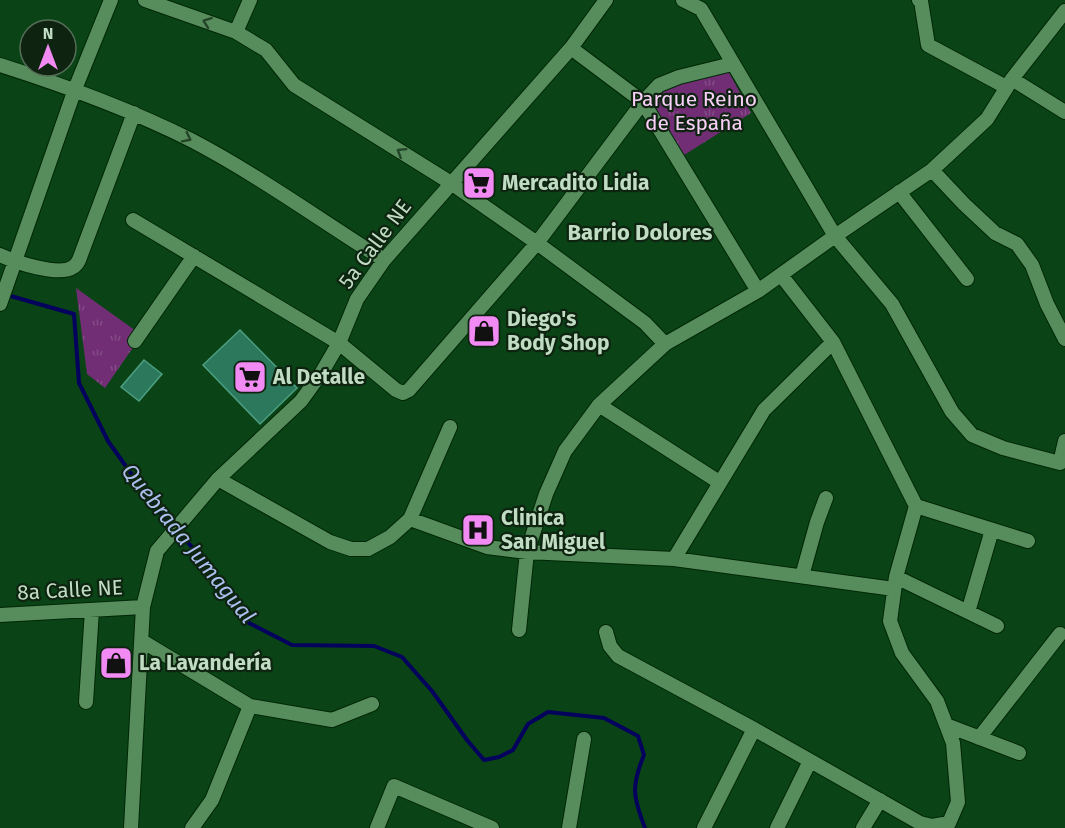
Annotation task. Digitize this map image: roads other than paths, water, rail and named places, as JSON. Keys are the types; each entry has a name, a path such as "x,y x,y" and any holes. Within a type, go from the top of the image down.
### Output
{"street":[{"path":"0,303 75,89 111,0"},
{"path":"145,0 160,2 236,32 266,50 294,85 451,183 537,243 645,323 665,344"},
{"path":"236,32 250,0"},
{"name":"5a Calle NE","path":"130,828 143,607 157,551 218,479 301,401 339,343 357,299 384,260 571,48 606,0"},
{"path":"683,0 703,5 732,64 835,236 892,304 952,412 972,435 1003,448 1060,463 1065,441"},
{"path":"919,0 928,45 1065,112"},
{"path":"519,630 528,552 546,494 565,451 599,405 665,344 758,291 932,170 987,119 1009,83 1065,11"},
{"path":"571,48 643,102 758,291"},
{"path":"133,220 339,343 396,390 403,393 409,390 537,243 643,102 659,85 679,77 732,64"},
{"path":"0,65 75,89 134,113 192,141 384,260"},
{"path":"0,255 49,270 67,270 75,267 134,113"},
{"path":"932,170 995,233 1017,244 1032,265 1047,304 1065,339"},
{"path":"899,192 967,279"},
{"path":"135,341 194,256"},
{"path":"606,632 610,646 618,656 754,729 920,823 946,826 958,802 953,743 937,701 902,653 890,621 895,583 916,506 833,342 781,275"},
{"path":"674,559 764,410 833,342"},
{"path":"599,405 719,482"},
{"path":"218,479 330,542 351,549 368,549 390,537 410,519 450,427"},
{"path":"802,576 826,498"},
{"path":"916,506 1028,541"},
{"path":"410,519 487,547 528,552 674,559 802,576 895,583 997,626"},
{"path":"968,612 992,530"},
{"name":"8a Calle NE","path":"0,615 143,607"},
{"path":"86,702 92,610"},
{"path":"979,738 1060,634"},
{"path":"142,641 250,706 332,720 372,704"},
{"path":"192,828 212,800 250,706"},
{"path":"946,725 1019,753"},
{"path":"707,827 754,729"},
{"path":"569,828 584,739"},
{"path":"777,828 810,761"},
{"path":"377,828 394,786 492,828"},
{"path":"863,828 880,800"}],"waterway":[{"name":"Quebrada Jumagual","path":"7,295 74,314 79,383 108,441 154,506 205,561 249,623 292,645 374,646 402,657 432,691 484,760 499,757 513,750 528,724 548,712 604,718 638,736 644,755 637,775 635,792 645,828"}],"place":[{"name":"Mercadito Lidia","path":"479,183"},
{"name":"Diego's Body Shop","path":"484,331"},
{"name":"Al Detalle","path":"250,377"},
{"name":"Clinica San Miguel","path":"478,530"},
{"name":"La Lavandería","path":"116,663"}],"district":[{"name":"Barrio Dolores","path":"640,232"}],"park label":[{"name":"Parque Reino de España","path":"694,111"}]}
